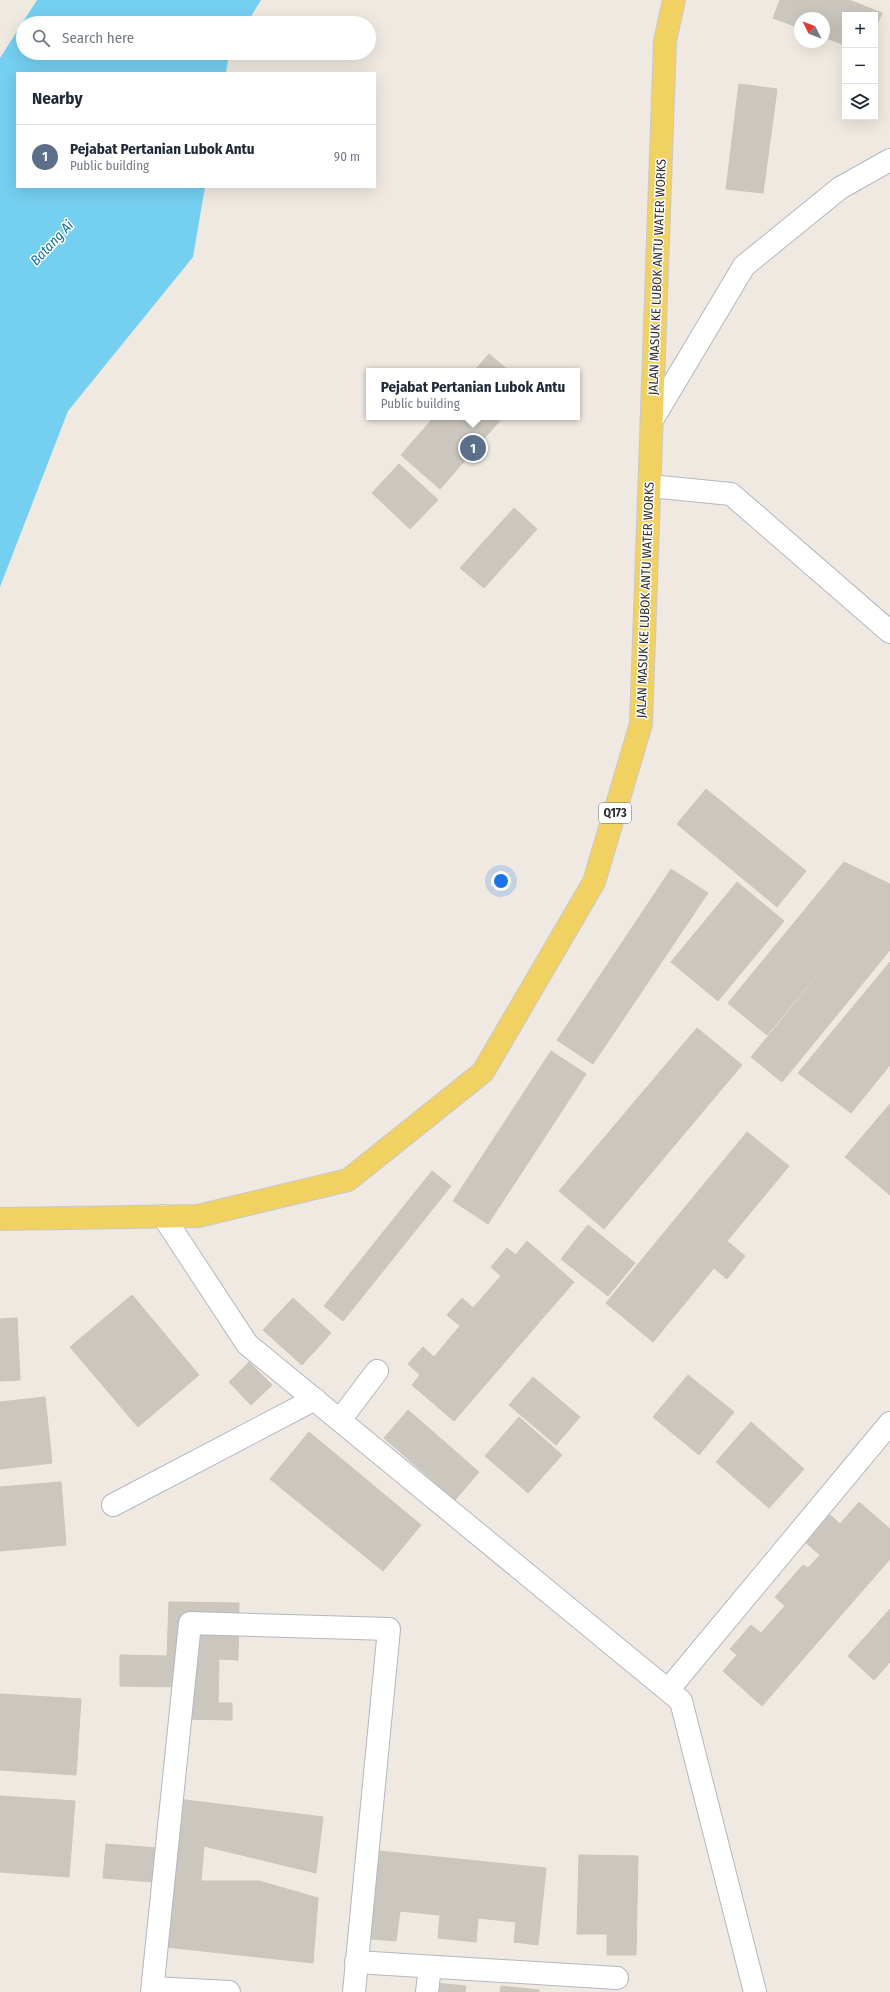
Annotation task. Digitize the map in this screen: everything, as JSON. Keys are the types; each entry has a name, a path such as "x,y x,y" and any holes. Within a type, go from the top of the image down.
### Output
{"main road":[{"name":"JALAN MASUK KE LUBOK ANTU WATER WORKS","path":"0,1219 198,1216 348,1180 483,1072 594,882 641,724 666,41 674,0"}],"street":[{"path":"652,420 744,266 840,188 890,160"},
{"path":"650,486 731,494 890,632"},
{"path":"164,1216 247,1344 681,1701 755,1992"},
{"path":"340,1420 378,1371"},
{"path":"114,1505 315,1399"},
{"path":"668,1690 890,1423"},
{"path":"229,1992 153,1990 190,1623 389,1629 354,1992"},
{"path":"356,1962 617,1978"},
{"path":"427,1992 430,1967"}],"water":[{"path":"37,0 261,0 251,16 27,16"},
{"name":"Batang Ai","path":"16,33 16,60 228,60 226,72 16,72 16,188 205,188 193,257 68,411 0,587 0,58"}],"building":[{"path":"780,0 849,0 882,13 878,23 878,12 842,12 842,44 830,39 830,12 794,12 794,26 773,18"},
{"path":"739,84 777,89 763,193 726,189"},
{"path":"489,354 505,368 477,368"},
{"path":"431,420 500,420 440,489 401,455"},
{"path":"399,464 438,500 410,529 372,493"},
{"path":"514,508 537,529 484,588 460,568"},
{"path":"706,789 806,871 777,907 677,824"},
{"path":"844,862 890,884 890,887 767,1035 728,1003"},
{"path":"671,869 708,893 593,1064 557,1040"},
{"path":"737,882 784,921 718,1001 671,962"},
{"path":"890,887 890,950 782,1082 751,1057"},
{"path":"890,962 890,1065 851,1113 798,1073"},
{"path":"697,1028 742,1065 604,1229 559,1191"},
{"path":"551,1051 586,1074 488,1224 453,1201"},
{"path":"890,1104 890,1195 845,1157"},
{"path":"747,1132 789,1166 727,1241 745,1256 727,1279 714,1268 653,1342 606,1303"},
{"path":"432,1171 451,1186 343,1321 324,1306"},
{"path":"588,1225 635,1263 608,1296 561,1259"},
{"path":"527,1241 574,1282 454,1421 412,1385 420,1375 408,1364 423,1347 434,1357 460,1326 447,1315 462,1298 473,1308 501,1276 491,1267 507,1248 516,1255"},
{"path":"132,1295 199,1375 138,1427 70,1347"},
{"path":"293,1298 331,1333 302,1365 263,1330"},
{"path":"17,1318 20,1380 0,1381 0,1319"},
{"path":"249,1362 272,1385 251,1405 229,1382"},
{"path":"688,1375 734,1412 699,1455 653,1417"},
{"path":"533,1377 580,1417 556,1445 509,1405"},
{"path":"45,1397 52,1463 0,1469 0,1402"},
{"path":"408,1410 479,1472 455,1500 384,1438"},
{"path":"519,1417 562,1455 528,1493 485,1456"},
{"path":"751,1422 804,1469 769,1508 716,1462"},
{"path":"309,1432 421,1525 383,1571 270,1479"},
{"path":"61,1482 66,1545 0,1551 0,1487"},
{"path":"859,1502 890,1529 890,1559 762,1706 723,1671 737,1655 730,1649 751,1625 761,1633 785,1606 775,1597 803,1565 808,1568 820,1555 803,1540 827,1512 840,1524"},
{"path":"169,1602 239,1603 238,1660 219,1659 218,1703 232,1703 232,1720 181,1719 182,1687 120,1686 120,1655 167,1656"},
{"path":"890,1609 890,1662 874,1680 848,1656"},
{"path":"0,1694 81,1699 76,1775 0,1770"},
{"path":"0,1796 75,1801 69,1877 0,1872"},
{"path":"161,1797 323,1817 316,1873 204,1846 201,1881 259,1881 318,1898 313,1963 148,1945 154,1882 103,1878 106,1844 157,1848"},
{"path":"369,1850 546,1868 538,1945 514,1942 516,1922 478,1918 476,1942 438,1938 440,1915 400,1911 396,1941 360,1938"},
{"path":"579,1855 638,1856 636,1955 607,1955 607,1934 577,1934"},
{"path":"434,1983 466,1986 465,1992 433,1992"},
{"path":"501,1986 539,1990 539,1992 500,1992"}],"place":[{"name":"Pejabat Pertanian Lubok Antu","path":"473,448"}]}
